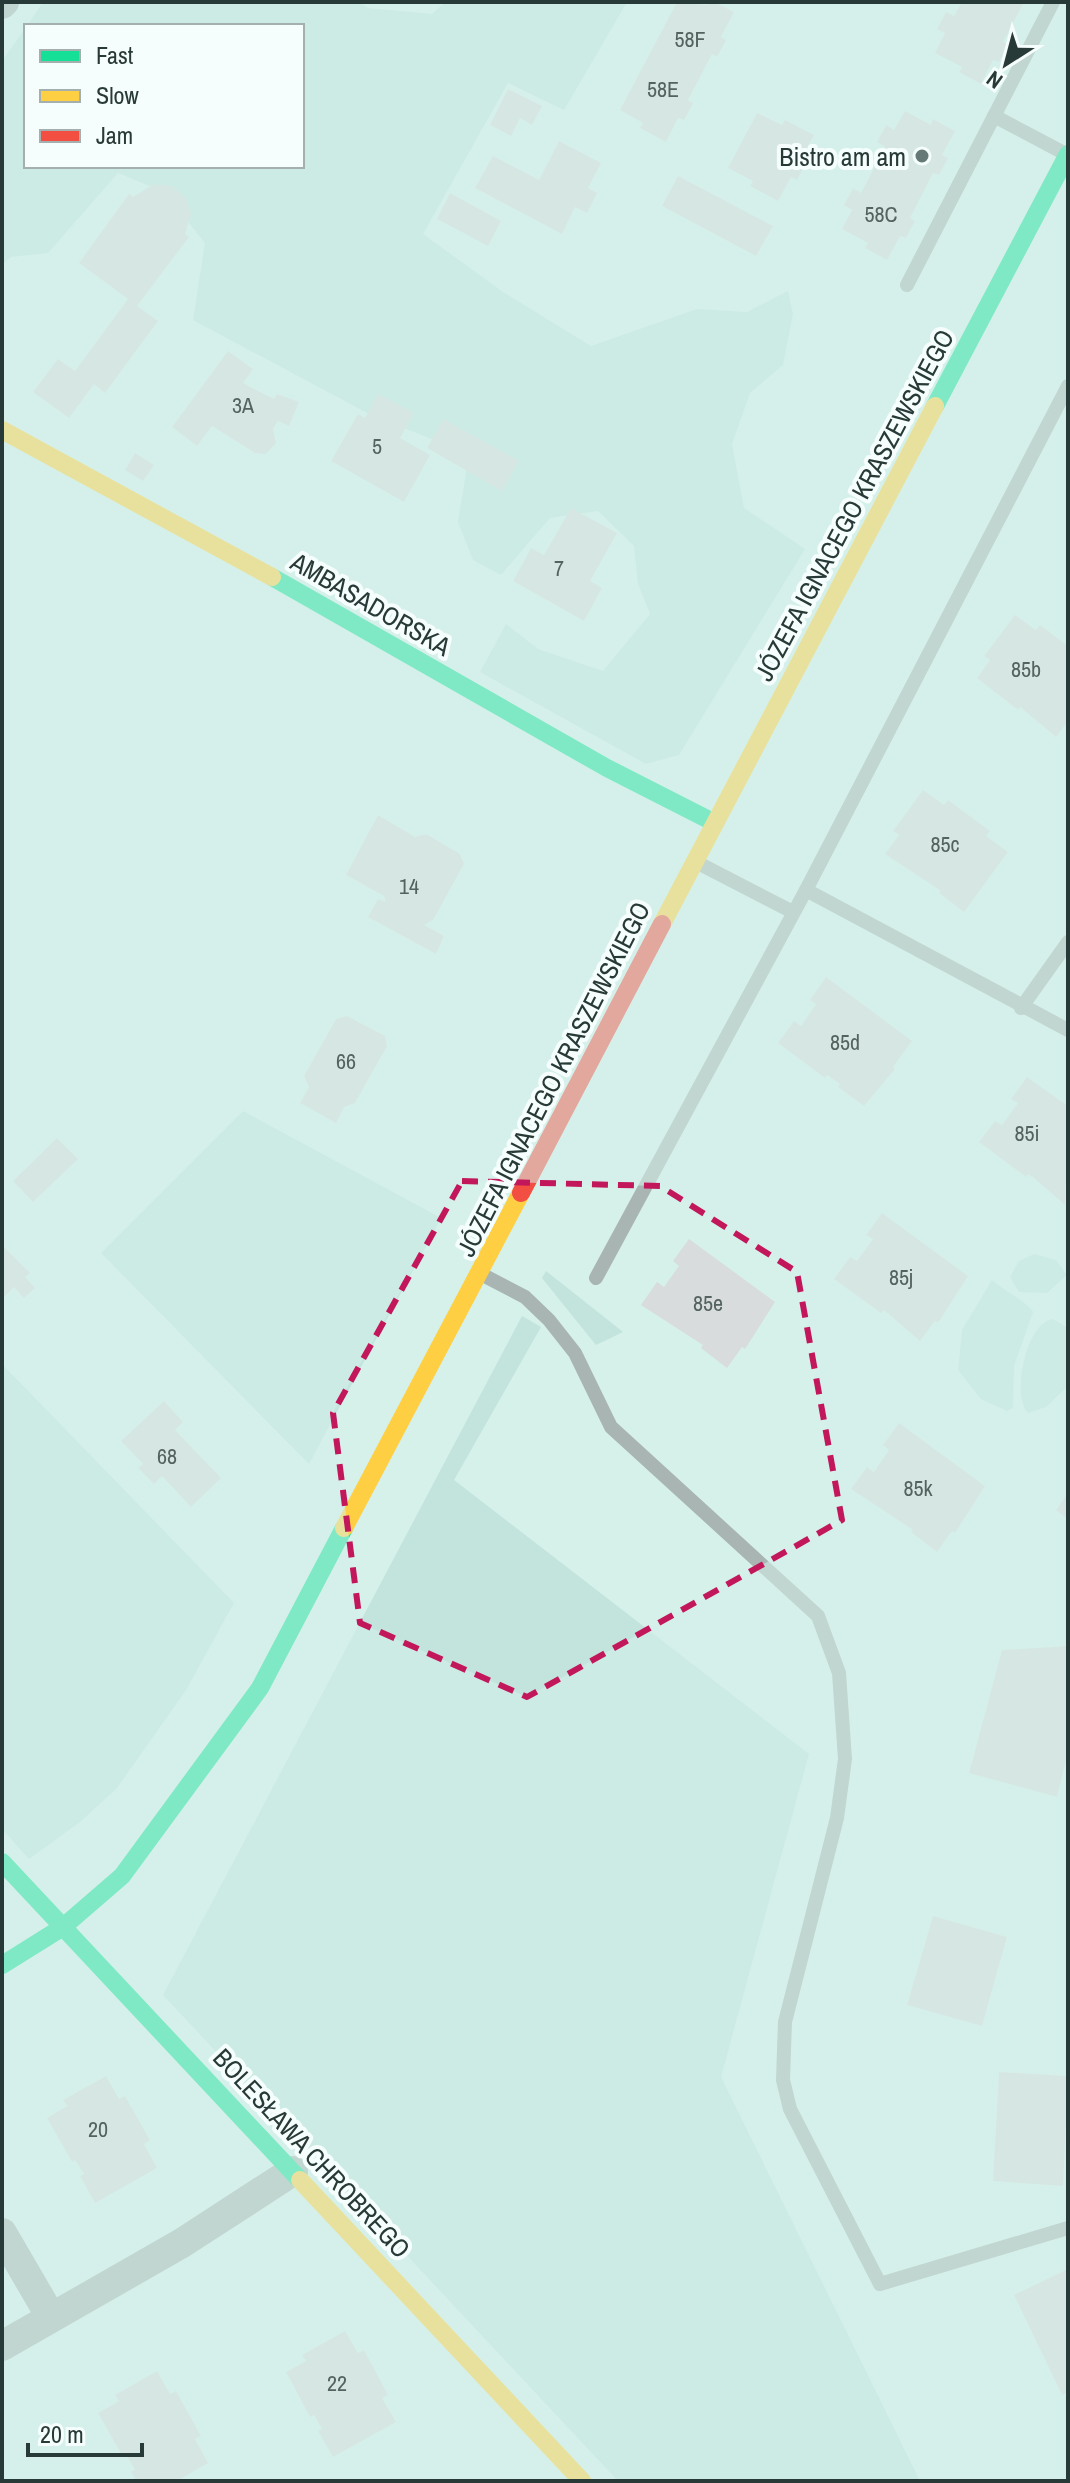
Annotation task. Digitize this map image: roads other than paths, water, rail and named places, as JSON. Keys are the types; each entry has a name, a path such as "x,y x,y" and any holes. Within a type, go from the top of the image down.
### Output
{"street":[{"name":"JÓZEFA IGNACEGO KRASZEWSKIEGO","path":"2,1965 63,1927 122,1876 260,1688 481,1274 1068,154"},
{"name":"AMBASADORSKA","path":"2,430 269,576 607,768 715,823"},
{"name":"BOLESŁAWA CHROBREGO","path":"2,1862 582,2481"},
{"path":"2,2346 182,2243 293,2171"},
{"path":"2,2233 51,2317"}],"lane":[{"path":"907,285 1053,2"},
{"path":"994,116 1068,154"},
{"path":"596,1278 806,890 1068,386"},
{"path":"695,861 793,912"},
{"path":"806,890 1021,1008 1068,1030"},
{"path":"1021,1008 1068,942"},
{"path":"481,1274 525,1297 549,1320 575,1353 611,1427 818,1616 839,1673 845,1759 837,1818 785,2022 783,2080 790,2109 880,2284 1068,2228"}],"place":[{"name":"Bistro am am","path":"922,156"}]}
